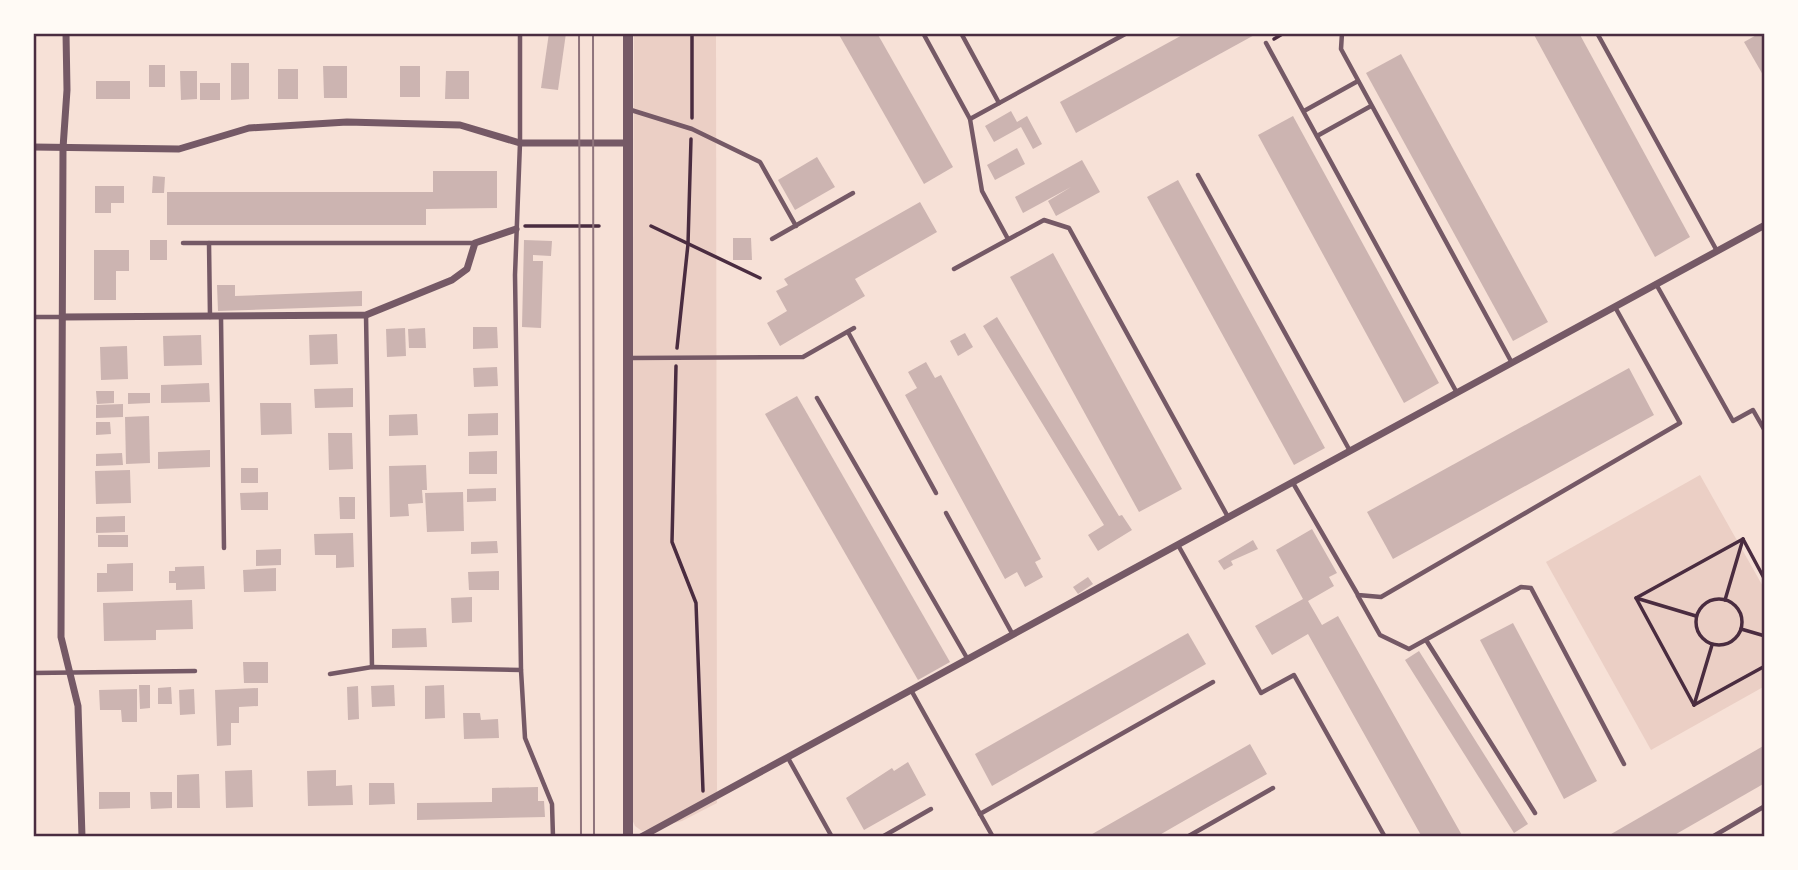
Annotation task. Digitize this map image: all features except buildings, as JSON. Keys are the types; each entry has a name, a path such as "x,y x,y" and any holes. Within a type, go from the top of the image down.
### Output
{"street":[{"path":"66,33 61,638 78,706 82,837"},
{"path":"628,33 628,837"},
{"path":"33,147 178,149 249,128 347,122 460,125 520,143 629,143"},
{"path":"641,837 1765,225"},
{"path":"62,317 366,315 452,280 467,269 475,243 516,228"}],"lane":[{"path":"520,33 520,143 516,228 521,670 525,738 552,804 553,837"},
{"path":"923,33 970,119 982,191 1008,239"},
{"path":"961,33 999,103"},
{"path":"970,119 1127,33"},
{"path":"1342,33 1340,49 1512,363"},
{"path":"1597,33 1717,251"},
{"path":"1266,43 1457,393"},
{"path":"1303,111 1358,81"},
{"path":"1317,136 1372,106"},
{"path":"629,110 692,129 760,162 796,226"},
{"path":"1198,175 1350,451"},
{"path":"772,239 853,193"},
{"path":"954,269 1044,220 1069,228 1228,517"},
{"path":"183,243 475,243"},
{"path":"209,243 210,318"},
{"path":"1656,284 1733,421 1753,410 1765,430"},
{"path":"1358,595 1381,597 1680,423 1615,307"},
{"path":"366,315 372,667"},
{"path":"33,317 62,317"},
{"path":"221,318 224,548"},
{"path":"629,358 803,357 853,328"},
{"path":"848,332 936,493"},
{"path":"817,398 968,659"},
{"path":"1293,482 1380,635 1409,649 1521,587 1531,588 1625,764"},
{"path":"946,513 1013,635"},
{"path":"1178,544 1261,693 1294,675 1385,837"},
{"path":"1426,640 1535,814"},
{"path":"330,674 372,667 521,670"},
{"path":"33,673 195,671"},
{"path":"980,814 1213,682"},
{"path":"911,690 993,837"},
{"path":"787,757 832,837"},
{"path":"1187,837 1273,788"},
{"path":"1712,837 1765,806"},
{"path":"882,837 931,809"}],"path":[{"path":"692,33 688,244 676,356 672,542 696,603 704,804"},
{"path":"516,228 599,226"},
{"path":"651,226 760,278"},
{"path":"1743,540 1765,580"},
{"path":"1636,598 1743,540"},
{"path":"1725,600 1743,540"},
{"path":"1636,598 1696,616"},
{"path":"1636,598 1694,705"},
{"path":"1711,600 1725,600 1741,615 1741,629 1726,644 1712,645 1697,630 1696,616 1711,600"},
{"path":"1741,629 1765,636"},
{"path":"1694,705 1712,645"},
{"path":"1694,705 1765,666"}],"shaded area":[{"path":"634,33 716,33 717,803 682,821 642,831 635,826 631,817"},
{"path":"1700,475 1765,590 1765,686 1651,750 1546,562"}],"tram line":[{"path":"579,33 581,837"},
{"path":"593,33 594,837"}]}
